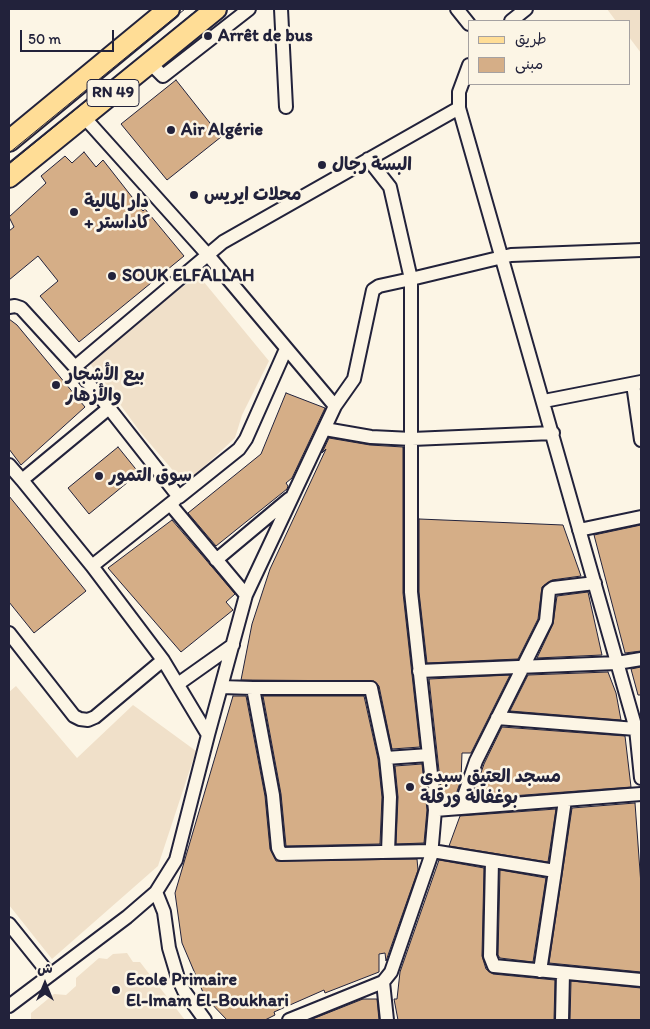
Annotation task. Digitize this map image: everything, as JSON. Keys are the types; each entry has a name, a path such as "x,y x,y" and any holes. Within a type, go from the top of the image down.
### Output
{"main road":[{"name":"RN 49","path":"9,141 169,9"},
{"name":"RN 49","path":"9,177 216,9"}],"street":[{"path":"150,63 163,76 249,9"},
{"path":"281,9 286,107"},
{"path":"457,9 468,23"},
{"path":"512,20 526,9"},
{"path":"468,68 459,92 460,108 636,729 641,778"},
{"path":"75,367 223,242 460,108"},
{"path":"84,117 207,254 335,406"},
{"path":"289,1020 383,982 391,972 399,952 432,851 435,810 411,592 411,279 390,187 368,159"},
{"path":"9,1006 156,892 176,860 246,595 335,406 354,379 373,290 379,286 501,258 545,253 641,250"},
{"path":"9,308 15,306 21,308 75,367 109,408 216,560 246,595"},
{"path":"92,566 238,449 246,439 286,349"},
{"path":"544,401 637,383 641,440"},
{"path":"22,480 109,408"},
{"path":"325,429 371,437 412,439 553,433"},
{"path":"9,464 92,566 163,660 188,705 208,735"},
{"path":"216,560 293,496"},
{"path":"580,530 641,517"},
{"path":"460,808 476,761 546,621 551,589 595,583"},
{"path":"9,633 74,716 80,719 88,720 95,717 163,660"},
{"path":"178,684 233,644"},
{"path":"419,671 617,663 641,659"},
{"path":"221,687 314,690 370,688 372,690 386,758 390,797 388,852"},
{"path":"253,688 274,796 278,851 284,854 432,851 555,871"},
{"path":"497,718 636,729"},
{"path":"386,758 429,755"},
{"path":"435,810 641,794"},
{"path":"540,971 565,800"},
{"path":"492,861 491,962 494,966 641,980"},
{"path":"156,892 162,905 169,948 178,978 184,991 205,1020"},
{"path":"9,924 50,975"},
{"path":"562,1020 563,973"},
{"path":"383,982 387,1020"}],"shaded area":[{"path":"607,9 641,9 641,53 630,38 630,20 615,20"},
{"path":"199,276 269,361 242,415 235,438 194,476 184,479 176,474 141,433 89,362 159,302"},
{"path":"16,686 77,758 133,705 196,751 158,866 52,959 9,905 9,692"},
{"name":"Ecole Primaire El-Imam El-Boukhari","path":"127,953 133,962 140,962 185,1020 31,1020 31,1013 54,994 66,995 76,986 76,978 99,958 107,959 113,954"}],"building":[{"name":"Air Algérie","path":"176,80 221,137 167,180 121,124"},
{"path":"84,152 96,167 103,160 143,211 145,209 184,256 79,342 40,296 58,281 38,256 9,280 9,231 14,227 9,217 46,183 41,176 65,156 72,163"},
{"path":"9,319 17,325 85,407 21,465 9,449"},
{"path":"286,393 325,408 292,478 286,483 287,489 216,546 188,513 261,454"},
{"path":"329,438 370,445 403,447 403,593 420,747 392,749 379,686 374,681 241,680 252,624 270,569 326,449 322,453"},
{"path":"118,447 139,473 89,514 68,488"},
{"path":"9,496 86,591 34,633 9,602"},
{"path":"419,519 563,525 581,576 552,580 542,587 538,619 518,659 427,663 419,592"},
{"path":"172,520 235,594 226,602 233,610 181,652 108,568"},
{"path":"641,525 641,651 625,653 594,535"},
{"path":"588,592 602,655 537,658 553,624 557,596"},
{"path":"641,667 641,695 638,695 631,669"},
{"path":"608,672 616,693 621,720 510,711 528,675"},
{"path":"510,675 471,753 462,753 461,780 454,800 442,798 429,679"},
{"path":"233,696 246,696 265,796 270,849 276,861 417,859 418,870 386,961 385,953 379,954 379,972 325,993 324,990 274,1012 275,1015 265,1020 227,1020 205,997 182,943 175,893"},
{"path":"263,696 364,696 378,759 382,797 380,844 286,846 281,794"},
{"path":"502,727 625,736 631,787 472,799 484,764"},
{"path":"422,764 427,810 424,843 396,844 398,797 395,766"},
{"path":"635,803 641,885 641,972 549,963 572,808"},
{"path":"556,809 548,862 449,846 460,816"},
{"path":"439,860 484,868 482,956 486,969 493,974 555,980 554,1020 398,1020 394,999 397,999 400,972"},
{"path":"500,870 546,878 533,962 500,958 498,955"},
{"path":"571,981 641,988 641,1020 570,1020"},
{"path":"363,999 377,999 379,1020 310,1020"}],"tram line":[{"path":"9,153 185,9"},
{"path":"9,164 198,9"}],"place":[{"name":"Arrêt de bus","path":"208,36"},
{"name":"Air Algérie","path":"171,130"},
{"name":"البسة رجال","path":"322,165"},
{"name":"محلات ايريس","path":"194,195"},
{"name":"دار المالية + كاداستر","path":"74,212"},
{"name":"SOUK ELFALLAH","path":"112,276"},
{"name":"بيع الأشجار والأزهار","path":"56,385"},
{"name":"سوق التمور","path":"99,476"},
{"name":"مسجد العتيق سبدي بوغفالة ورقلة","path":"410,787"},
{"name":"Ecole Primaire El-Imam El-Boukhari","path":"116,990"}]}
